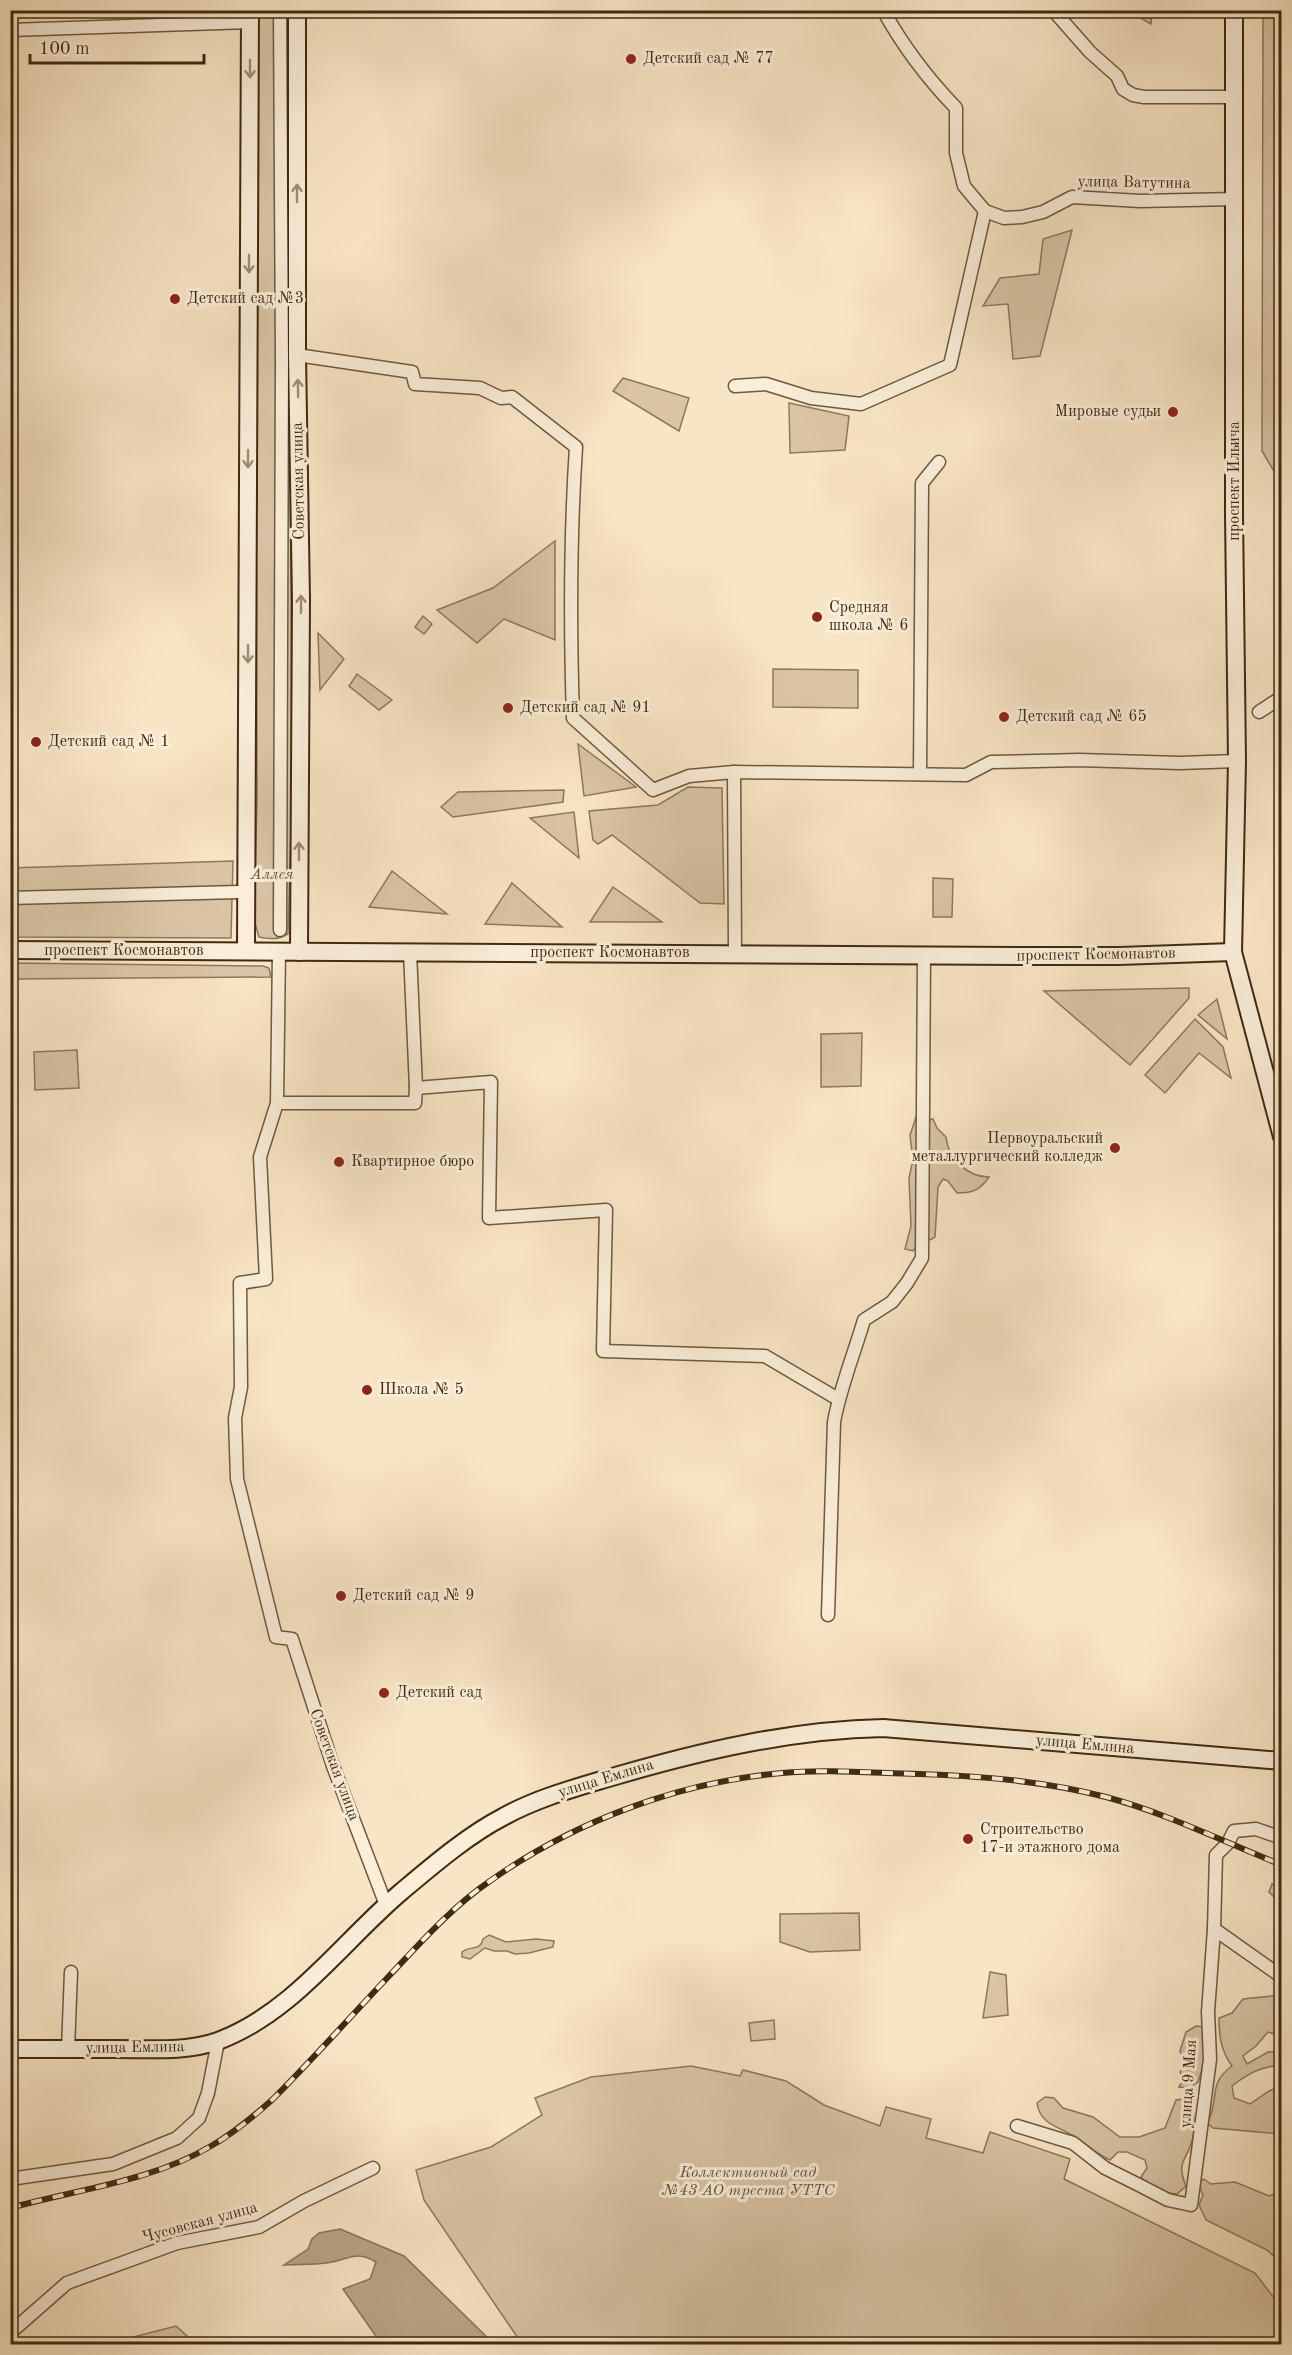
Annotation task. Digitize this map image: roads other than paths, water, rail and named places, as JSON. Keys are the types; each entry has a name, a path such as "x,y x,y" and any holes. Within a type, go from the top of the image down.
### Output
{"street":[{"path":"280,10 282,361 280,930"},
{"name":"Советская улица","path":"297,10 297,355 301,600 299,952"},
{"path":"735,386 766,384 811,398 861,404 950,365 985,211 964,186 956,153 956,108 916,63 883,10"},
{"path":"1053,10 1090,52 1116,76 1124,89 1133,95 1234,97"},
{"name":"проспект Ильича","path":"1234,10 1234,525 1237,761 1233,952 1281,1137"},
{"path":"10,30 250,16 246,951"},
{"name":"улица Ватутина","path":"985,211 1004,218 1022,218 1043,212 1072,197 1140,201 1235,199"},
{"path":"297,355 412,372 415,384 480,388 501,398 512,397 576,447 571,526 570,624 573,718 653,790 689,776 734,772 966,775 991,762 1237,761"},
{"path":"920,774 922,483 939,462"},
{"path":"1259,712 1281,697"},
{"path":"734,772 735,954"},
{"path":"10,898 238,892"},
{"name":"проспект Космонавтов","path":"10,950 1119,956 1233,952"},
{"path":"279,951 278,1103 415,1103 410,952"},
{"path":"828,1615 834,1422 838,1399 845,1387 864,1320 892,1302 922,1258 924,955"},
{"path":"416,1088 491,1082 489,1218 606,1210 603,1352 765,1356 838,1399"},
{"name":"Советская улица","path":"278,1103 261,1157 266,1279 240,1283 241,1388 235,1418 237,1479 276,1636 292,1639 329,1756 386,1905"},
{"name":"улица Емлина","path":"10,2049 158,2049 201,2046 218,2041 268,2015 290,1997 386,1905 477,1832 520,1808 566,1791 695,1753 791,1735 883,1728 1281,1761"},
{"name":"улица 9 Мая","path":"1017,2126 1073,2144 1106,2168 1130,2181 1168,2200 1191,2205 1210,2059 1208,2012 1216,1855 1228,1844 1234,1831 1256,1829 1281,1838"},
{"path":"1214,1929 1281,1977"},
{"path":"68,2049 71,1972"},
{"path":"10,2179 113,2164 177,2138 199,2118 208,2093 218,2041"},
{"name":"Чусовская улица","path":"10,2333 67,2283 177,2243 260,2227 304,2201 373,2169"}],"railway":[{"path":"10,2208 139,2176 188,2158 219,2141 273,2099 426,1937 476,1891 557,1840 629,1808 667,1795 743,1778 799,1772 943,1775 1013,1780 1106,1797 1173,1819 1282,1865"}],"place":[{"name":"Детский сад № 77","path":"631,59"},
{"name":"Детский сад №3","path":"175,299"},
{"name":"Мировые судьи","path":"1173,412"},
{"name":"Средняя школа № 6","path":"817,617"},
{"name":"Детский сад № 91","path":"508,708"},
{"name":"Детский сад № 65","path":"1004,717"},
{"name":"Детский сад № 1","path":"36,742"},
{"name":"Первоуральский металлургический колледж","path":"1115,1148"},
{"name":"Квартирное бюро","path":"339,1162"},
{"name":"Школа № 5","path":"367,1390"},
{"name":"Детский сад № 9","path":"341,1596"},
{"name":"Детский сад","path":"384,1693"},
{"name":"Строительство 17-и этажного дома","path":"968,1839"}],"park label":[{"name":"Аллея","path":"272,875"},
{"name":"Коллективный сад №43 АО треста УТТС","path":"748,2182"}]}
